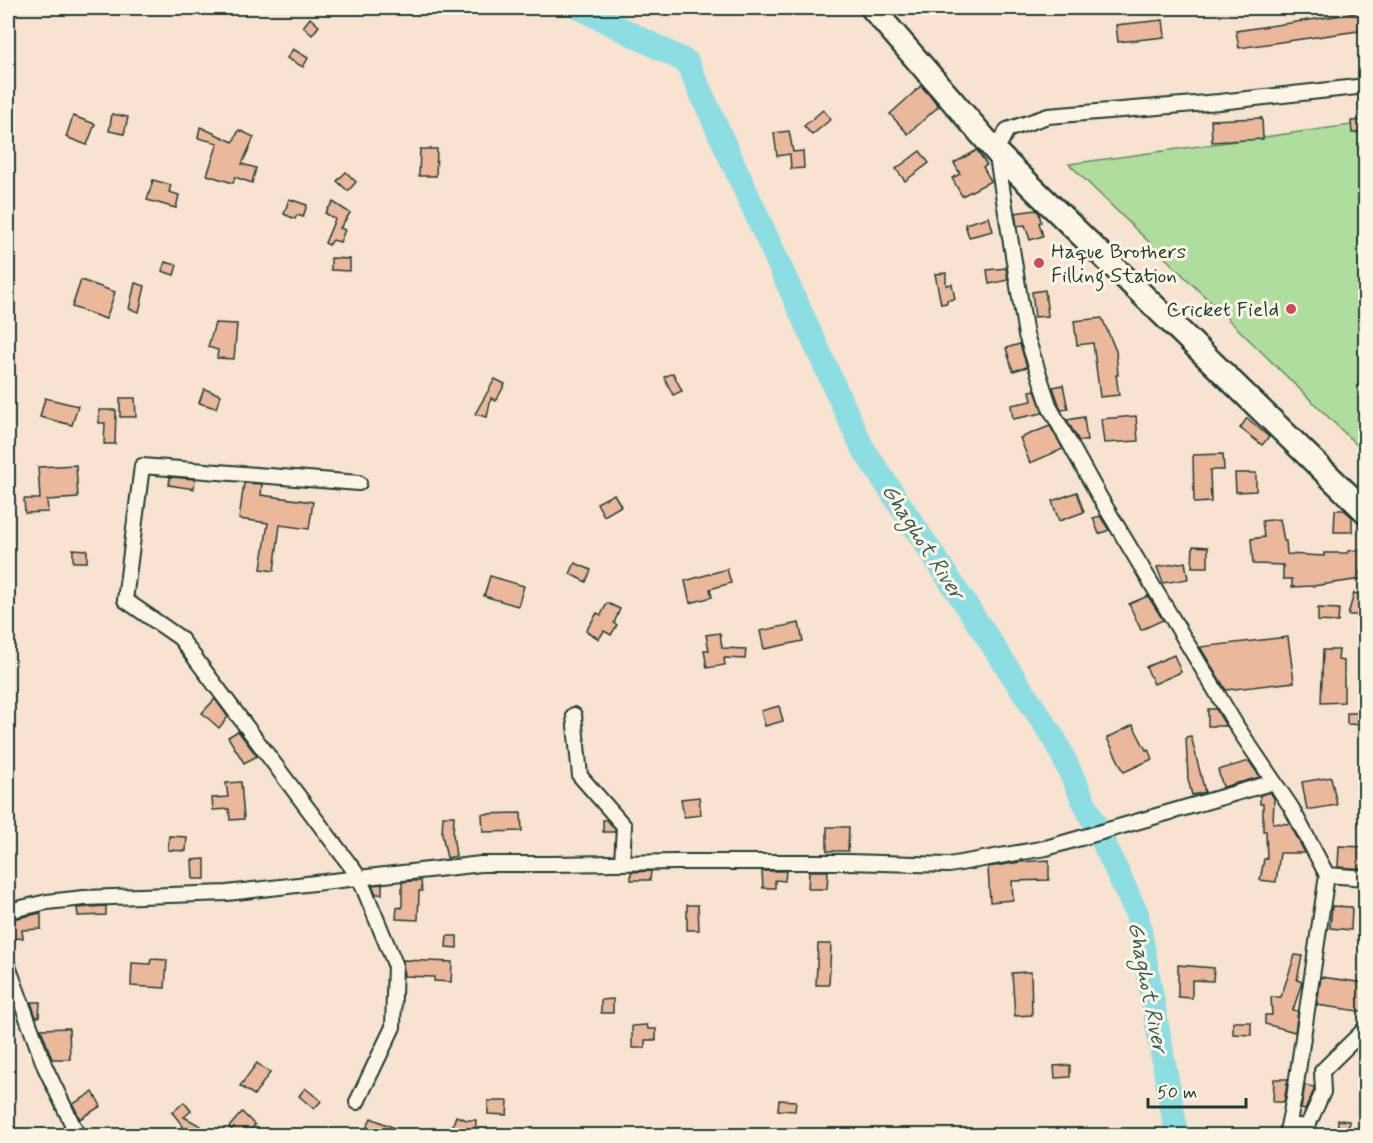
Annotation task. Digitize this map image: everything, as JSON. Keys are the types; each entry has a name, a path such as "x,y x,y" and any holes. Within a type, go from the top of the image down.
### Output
{"highway":[{"path":"872,8 996,151 1365,512"}],"street":[{"path":"1365,86 1219,102 1048,116 1007,130 996,151 1026,335 1050,408 1099,496 1239,730 1291,807 1327,875 1288,1130 1307,1127 1323,1092 1322,1071 1365,1028"},
{"path":"357,1102 393,1027 395,964 359,877 180,638 125,600 142,466 359,483"},
{"path":"574,715 580,776 624,826 622,863"},
{"path":"8,911 47,902 84,898 227,893 481,864 848,862 948,865 1046,848 1274,782"},
{"path":"1327,875 1365,878"},
{"path":"8,966 45,1067 78,1136"}],"green space":[{"name":"Cricket Field","path":"1365,123 1365,453 1069,164"}],"building":[{"path":"1355,8 1365,8 1365,30 1239,48 1236,31 1355,13"},
{"path":"310,18 319,26 312,35 303,27"},
{"path":"1163,20 1165,37 1118,42 1116,25"},
{"path":"293,49 308,58 303,67 287,58"},
{"path":"921,86 939,106 908,134 890,114"},
{"path":"823,110 831,119 812,135 804,126"},
{"path":"112,114 128,117 124,134 109,131"},
{"path":"73,116 95,124 87,145 66,137"},
{"path":"1262,118 1263,139 1212,142 1211,120"},
{"path":"1365,120 1365,132 1352,133 1351,121"},
{"path":"200,127 233,142 239,130 254,137 242,164 256,168 252,183 235,177 233,183 207,175 218,143 198,138"},
{"path":"789,131 793,152 803,151 804,168 791,169 790,154 777,156 774,133"},
{"path":"420,149 437,149 436,176 419,176"},
{"path":"977,150 987,165 983,167 991,181 962,196 952,178 960,174 954,163"},
{"path":"920,151 929,163 905,181 896,169"},
{"path":"346,172 356,182 348,191 337,181"},
{"path":"153,180 171,185 169,192 179,195 176,208 147,200"},
{"path":"289,199 307,205 303,217 297,215 295,219 284,214"},
{"path":"333,202 350,213 340,228 345,230 340,242 333,240 329,245 325,243 335,219 325,213"},
{"path":"1036,210 1039,213 1043,236 1030,240 1025,225 1017,226 1015,213"},
{"path":"989,217 993,231 969,237 965,224"},
{"path":"331,258 350,259 350,271 331,270"},
{"path":"165,262 177,265 174,275 162,271"},
{"path":"1006,268 1008,280 989,284 987,270"},
{"path":"946,273 946,285 952,284 955,299 941,304 935,274"},
{"path":"81,280 115,292 106,319 72,307"},
{"path":"135,283 145,286 139,312 129,309"},
{"path":"1045,290 1048,316 1035,317 1032,292"},
{"path":"1102,318 1116,351 1119,395 1100,397 1093,343 1077,345 1074,321"},
{"path":"215,323 237,324 234,359 217,358 218,350 208,347"},
{"path":"1020,344 1027,367 1013,371 1006,348"},
{"path":"673,373 682,391 673,395 664,377"},
{"path":"495,379 505,384 496,401 491,398 487,417 475,414"},
{"path":"1063,385 1068,409 1061,410 1053,387"},
{"path":"204,389 221,395 216,408 199,403"},
{"path":"1035,390 1043,413 1013,419 1011,405 1032,401 1030,391"},
{"path":"45,398 78,406 72,425 40,417"},
{"path":"120,398 135,398 136,417 120,417"},
{"path":"99,410 116,410 115,444 104,444 105,423 99,423"},
{"path":"1136,416 1138,441 1104,443 1101,419"},
{"path":"1084,417 1087,441 1079,441 1067,420"},
{"path":"1247,418 1269,437 1262,445 1240,428"},
{"path":"1050,426 1063,449 1030,463 1020,438"},
{"path":"1223,454 1224,470 1210,470 1211,502 1194,503 1193,455"},
{"path":"76,465 78,498 47,500 48,512 25,513 24,499 40,499 38,467"},
{"path":"1235,473 1256,473 1256,491 1236,492"},
{"path":"170,477 195,479 194,489 169,485"},
{"path":"244,483 262,484 261,495 313,502 309,529 280,525 274,571 261,569 268,523 239,519"},
{"path":"1077,492 1084,512 1059,521 1052,501"},
{"path":"614,494 621,506 604,516 597,503"},
{"path":"1335,510 1344,510 1352,517 1352,532 1334,532"},
{"path":"1100,516 1109,530 1099,534 1093,518"},
{"path":"1280,519 1287,554 1324,556 1324,553 1348,553 1348,551 1365,549 1365,572 1360,572 1361,579 1292,587 1292,579 1283,579 1283,565 1253,564 1251,539 1264,537 1262,521"},
{"path":"1193,546 1208,547 1208,567 1192,567"},
{"path":"73,549 87,550 87,562 73,562"},
{"path":"1185,562 1188,579 1163,583 1157,567"},
{"path":"575,563 591,570 586,582 570,574"},
{"path":"727,569 731,583 710,589 712,597 690,603 685,581"},
{"path":"490,576 524,586 518,606 484,596"},
{"path":"1354,593 1365,596 1365,615 1348,615"},
{"path":"1148,596 1163,620 1141,630 1129,604"},
{"path":"607,603 620,609 614,623 617,625 611,635 604,631 599,639 586,631 597,613 601,615"},
{"path":"1318,608 1339,609 1338,622 1318,621"},
{"path":"799,623 803,641 764,649 760,631"},
{"path":"720,633 722,648 746,649 745,659 724,658 725,665 707,668 704,650 709,650 706,635"},
{"path":"1288,637 1294,682 1226,690 1200,647"},
{"path":"1323,650 1339,650 1338,660 1344,661 1344,702 1321,703"},
{"path":"1174,655 1181,672 1154,684 1146,667"},
{"path":"215,699 228,717 219,728 202,713"},
{"path":"779,706 783,721 765,726 761,711"},
{"path":"1208,709 1216,709 1226,726 1208,726"},
{"path":"1347,713 1365,713 1365,725 1347,724"},
{"path":"1133,725 1152,759 1124,772 1107,738"},
{"path":"238,731 257,756 244,763 228,737"},
{"path":"1191,736 1205,792 1192,795 1188,779 1186,737"},
{"path":"1249,761 1260,777 1223,787 1218,770"},
{"path":"1331,777 1337,805 1307,810 1302,782"},
{"path":"241,782 244,819 230,820 229,809 213,810 212,798 228,797 226,783"},
{"path":"1270,792 1274,798 1273,823 1290,824 1305,853 1280,853 1276,882 1260,880 1264,859 1267,859 1266,831 1263,831 1263,804 1260,804 1260,795"},
{"path":"699,797 701,815 684,817 681,799"},
{"path":"521,813 522,831 483,832 482,814"},
{"path":"443,816 454,816 453,834 456,856 447,858 442,834"},
{"path":"603,820 607,820 615,832 603,832"},
{"path":"827,827 849,827 848,851 827,851"},
{"path":"169,836 187,837 186,851 168,850"},
{"path":"1339,846 1365,847 1365,869 1338,867"},
{"path":"205,859 205,879 193,879 192,860"},
{"path":"1049,860 1049,880 1012,881 1013,900 990,902 988,867"},
{"path":"651,871 650,880 631,880 631,872"},
{"path":"762,871 786,871 785,881 775,880 775,888 763,888"},
{"path":"809,871 828,871 827,889 808,889"},
{"path":"421,881 418,920 396,919 397,907 402,908 402,882"},
{"path":"382,884 382,894 376,894 372,885"},
{"path":"687,905 698,905 699,930 687,930"},
{"path":"106,906 106,915 78,916 77,908"},
{"path":"1332,906 1352,907 1351,930 1330,928"},
{"path":"41,913 41,929 22,930 23,938 8,939 8,920"},
{"path":"447,936 457,936 457,948 446,947"},
{"path":"818,944 831,944 829,985 816,985"},
{"path":"1295,955 1302,956 1297,980 1302,982 1293,1010 1298,1011 1295,1032 1265,1024 1265,1015 1272,1015 1271,997 1281,997"},
{"path":"151,959 167,960 165,988 131,986 132,963 150,964"},
{"path":"403,960 452,962 451,982 434,981 434,977 404,976"},
{"path":"1178,965 1214,968 1213,981 1192,980 1192,998 1178,997"},
{"path":"1031,972 1032,1015 1015,1016 1012,973"},
{"path":"1321,977 1365,983 1365,1012 1317,1005"},
{"path":"613,999 613,1013 601,1013 601,1000"},
{"path":"31,1002 40,1002 39,1017 36,1017"},
{"path":"1233,1022 1251,1022 1251,1035 1233,1034"},
{"path":"647,1025 648,1029 656,1029 656,1040 645,1040 645,1048 632,1048 632,1026"},
{"path":"69,1028 70,1059 52,1059 41,1029"},
{"path":"257,1063 270,1073 254,1095 240,1086"},
{"path":"1070,1065 1070,1077 1055,1078 1054,1066"},
{"path":"1274,1079 1288,1079 1284,1102 1273,1102"},
{"path":"1305,1085 1314,1087 1314,1090 1305,1110 1301,1109"},
{"path":"305,1088 321,1101 314,1109 299,1096"},
{"path":"93,1092 101,1106 80,1119 73,1104"},
{"path":"779,1100 796,1101 795,1111 778,1110"},
{"path":"488,1101 508,1101 507,1115 488,1114"},
{"path":"184,1102 191,1111 184,1117 201,1126 196,1135 182,1128 183,1126 171,1111 173,1112"},
{"path":"242,1112 255,1125 246,1136 238,1136 229,1127"},
{"path":"456,1116 476,1120 475,1136 449,1136"},
{"path":"371,1118 411,1136 376,1136 365,1131"},
{"path":"1338,1120 1349,1121 1348,1136 1337,1136"}],"waterway":[{"name":"Ghaghot River","path":"580,8 687,62 862,447 1055,740 1137,914 1177,1136"}],"place":[{"name":"Haque Brothers Filling Station","path":"1039,263"},
{"name":"Cricket Field","path":"1291,309"}]}
